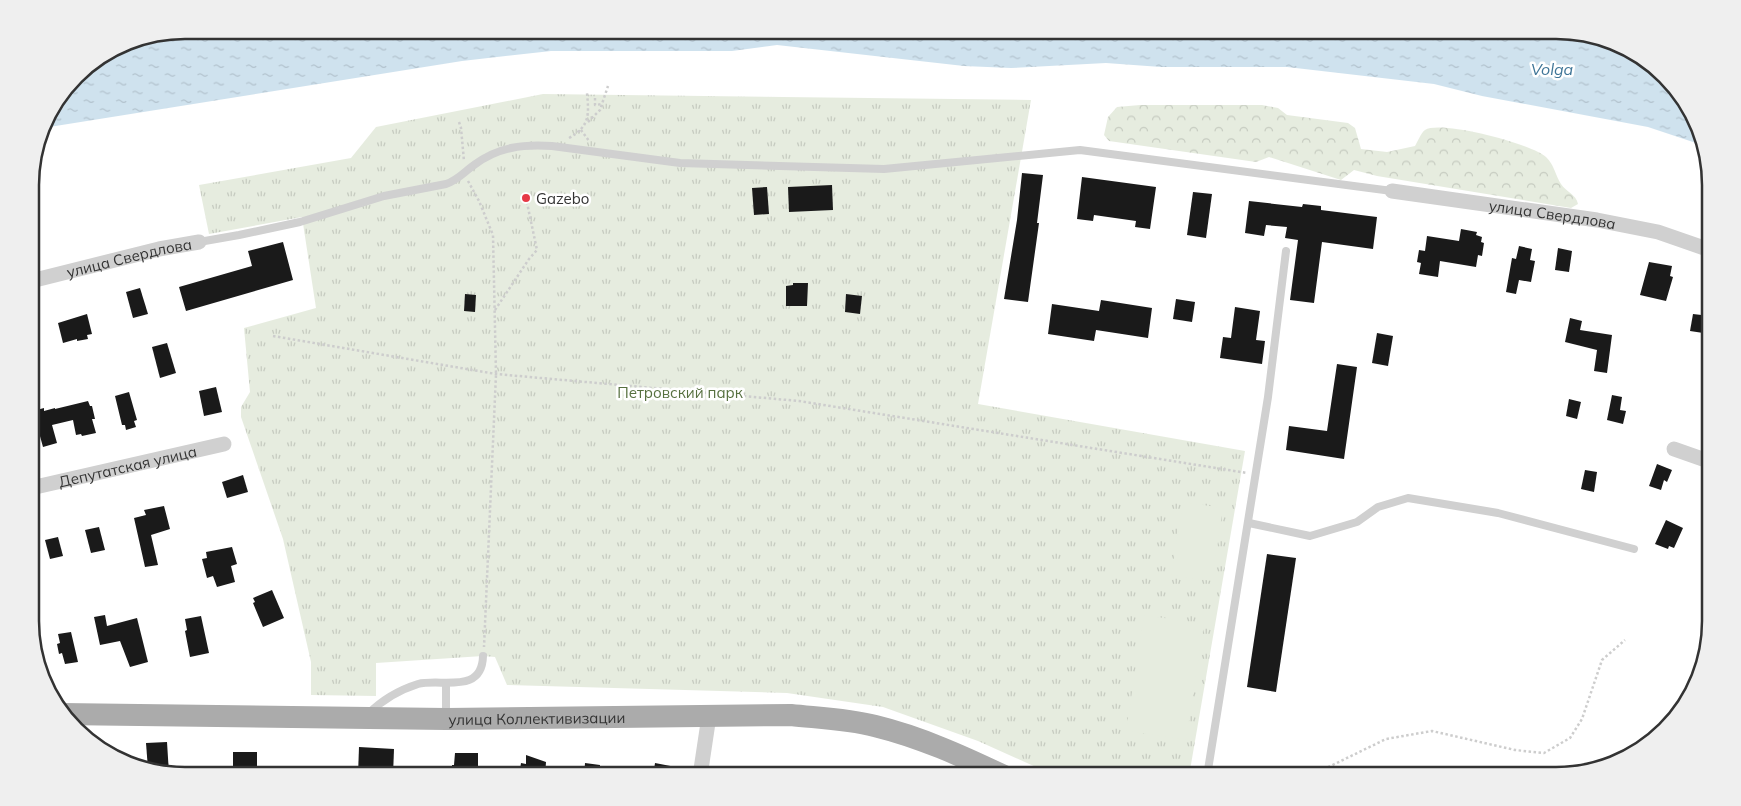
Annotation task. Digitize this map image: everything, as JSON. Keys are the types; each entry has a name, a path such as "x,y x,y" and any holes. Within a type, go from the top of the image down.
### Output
{"main road":[{"name":"улица Коллективизации","path":"72,714 446,719 791,715 834,719 874,726 922,740 984,767"}],"street":[{"name":"улица Свердлова","path":"1392,191 1622,224 1658,232 1702,247"},
{"name":"улица Свердлова","path":"39,279 159,249 200,242"},
{"name":"Депутатская улица","path":"39,486 224,444"},
{"path":"1674,448 1702,459"},
{"path":"701,767 708,716"}],"lane":[{"path":"200,242 300,222 397,193 446,184 455,181 484,159 516,146 552,146 680,163 884,169 1080,150 1392,191"},
{"path":"1208,767 1268,397 1286,250"},
{"path":"1248,523 1310,536 1357,522 1378,507 1408,498 1498,513 1634,549"},
{"path":"364,717 379,703 417,684 465,683 479,671 483,663 483,656"},
{"path":"446,683 446,719"}],"path":[{"path":"552,146 572,137 600,110 608,86"},
{"path":"587,93 587,123"},
{"path":"595,98 595,105 603,104"},
{"path":"459,122 462,128 462,149 468,183 479,201 493,235 496,374 483,656"},
{"path":"495,310 537,250 526,198"},
{"path":"273,336 496,374 799,401 1256,474"},
{"path":"1328,767 1386,739 1432,731 1515,750 1544,753 1570,738 1582,719 1602,660 1625,640"}],"green space":[{"name":"Петровский парк","path":"543,94 1031,100 978,404 1245,451 1191,767 1036,767 978,741 883,707 787,693 507,685 495,657 483,656 376,663 376,696 311,695 311,662 283,539 241,417 241,407 250,392 244,328 316,308 302,217 209,234 199,185 351,158 376,127"},
{"path":"1140,105 1262,105 1278,108 1287,115 1348,123 1355,128 1361,149 1387,152 1415,146 1425,130 1434,128 1449,128 1486,135 1523,146 1546,157 1561,184 1575,198 1578,204 1571,208 1377,176 1354,170 1341,180 1269,157 1256,162 1109,141 1104,135 1108,117 1117,107"},
{"path":"1183,502 1223,508 1212,581 1171,575"},
{"path":"1144,615 1204,624 1186,740 1126,731"}],"water":[{"name":"Volga","path":"1557,39 1576,40 1612,50 1629,58 1645,69 1660,81 1683,112 1696,143 1648,127 1482,96 1434,84 1287,67 1161,67 1106,63 1011,68 964,66 777,45 732,51 551,51 462,61 51,127 63,104 88,75 112,58 129,50 165,40"}],"building":[{"path":"1022,173 1043,175 1037,223 1039,223 1028,302 1004,299 1017,220"},
{"path":"1082,177 1156,187 1150,229 1135,227 1136,221 1094,215 1093,221 1077,219"},
{"path":"832,185 833,210 789,212 788,187"},
{"path":"767,187 769,214 754,215 752,188"},
{"path":"1193,192 1212,194 1206,238 1187,235"},
{"path":"1249,201 1302,207 1303,204 1321,206 1321,210 1377,217 1373,249 1322,242 1314,303 1290,300 1298,240 1285,238 1287,227 1266,225 1264,236 1245,233"},
{"path":"1461,229 1477,232 1476,235 1482,237 1481,242 1484,243 1482,256 1478,255 1476,267 1440,261 1438,277 1419,274 1421,263 1417,262 1419,250 1425,251 1427,236 1459,241"},
{"path":"283,242 293,280 186,311 179,287 252,266 248,251"},
{"path":"1519,246 1532,249 1530,260 1535,261 1531,282 1519,280 1516,294 1506,292 1512,258 1516,259"},
{"path":"1558,248 1572,251 1569,272 1555,270"},
{"path":"1649,262 1672,266 1670,276 1673,277 1666,301 1640,295"},
{"path":"793,283 808,283 807,306 786,306 786,286 793,285"},
{"path":"140,288 148,314 133,318 126,292"},
{"path":"465,294 476,295 475,312 464,311"},
{"path":"846,294 862,296 860,314 845,312"},
{"path":"1176,299 1195,302 1192,322 1173,319"},
{"path":"1101,300 1152,308 1148,338 1096,330 1094,341 1048,334 1052,304 1099,311"},
{"path":"1235,307 1260,311 1256,340 1265,341 1262,364 1220,358 1223,337 1231,338"},
{"path":"87,314 92,334 87,335 88,339 77,341 77,339 63,343 58,323"},
{"path":"1693,314 1702,315 1702,333 1690,331"},
{"path":"1570,318 1582,321 1580,330 1612,335 1607,373 1594,371 1597,350 1565,342"},
{"path":"1377,333 1393,336 1388,366 1372,363"},
{"path":"167,343 176,373 160,378 152,347"},
{"path":"1337,364 1357,367 1344,459 1286,450 1289,426 1327,431"},
{"path":"216,387 222,412 204,416 199,391"},
{"path":"129,392 137,420 134,421 136,427 126,430 125,425 122,425 115,396"},
{"path":"1612,395 1622,397 1620,410 1626,411 1623,424 1607,420"},
{"path":"1569,399 1581,402 1577,419 1566,416"},
{"path":"88,401 90,406 92,406 95,419 92,419 96,433 82,436 81,434 76,435 73,420 52,425 57,443 43,447 39,433 39,409 44,408 44,411"},
{"path":"1657,464 1672,470 1667,482 1664,480 1661,490 1649,486"},
{"path":"1585,470 1597,472 1594,492 1581,489"},
{"path":"243,475 248,492 227,498 222,482"},
{"path":"164,506 170,529 151,535 158,565 145,567 134,518 146,515 144,510"},
{"path":"1666,520 1683,528 1674,548 1669,546 1668,549 1655,544"},
{"path":"99,527 105,550 91,553 85,530"},
{"path":"58,537 63,556 50,559 45,540"},
{"path":"232,547 237,564 231,566 235,582 217,587 213,576 207,578 202,559 207,558 206,552"},
{"path":"1267,554 1296,558 1276,692 1247,687"},
{"path":"272,590 284,618 263,627 253,603 255,602 253,598"},
{"path":"105,615 107,626 137,618 148,662 130,667 120,641 100,645 94,617"},
{"path":"201,616 209,653 190,657 185,631 187,630 185,619"},
{"path":"71,632 78,662 65,664 62,653 59,654 57,644 60,643 58,634"},
{"path":"167,742 169,766 147,762 146,743"},
{"path":"359,747 394,749 393,767 358,767"},
{"path":"233,752 257,752 257,767 233,767"},
{"path":"455,753 478,753 478,767 452,767 454,765"},
{"path":"526,755 546,762 546,767 520,767 521,763 526,764"},
{"path":"585,763 600,765 600,767 585,767"},
{"path":"655,763 676,767 654,767"}],"place":[{"name":"Gazebo","path":"526,198"}]}
